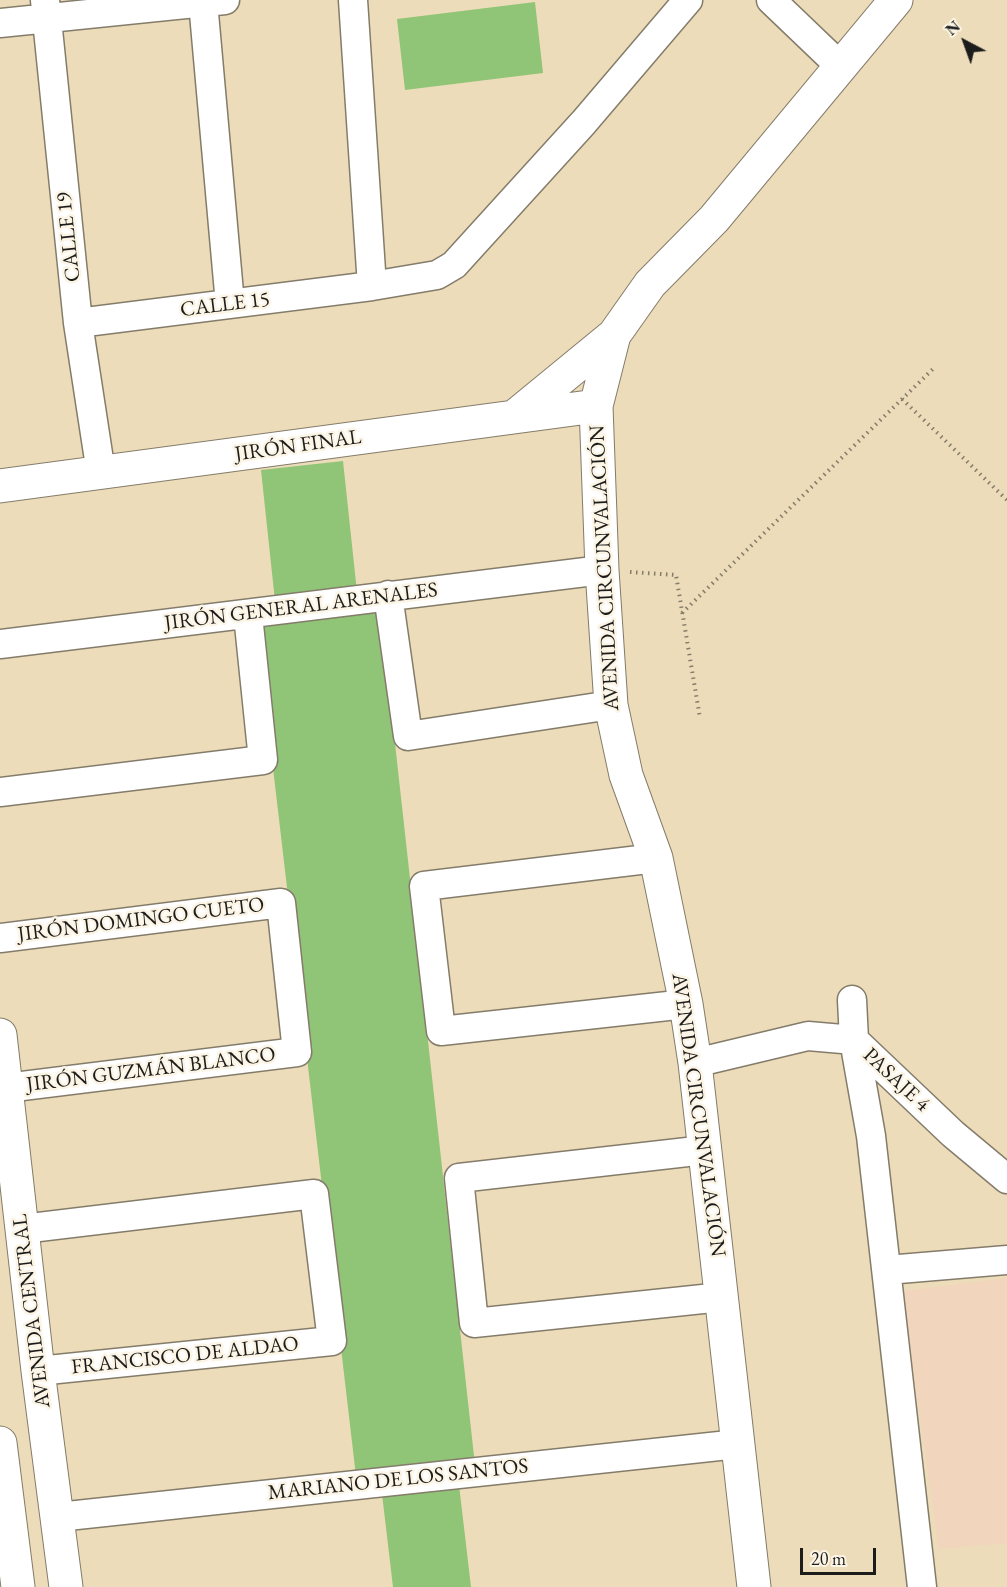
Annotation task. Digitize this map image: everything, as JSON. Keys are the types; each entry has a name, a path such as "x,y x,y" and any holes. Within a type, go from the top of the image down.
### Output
{"street":[{"path":"352,0 372,286"},
{"name":"CALLE 15","path":"78,323 372,286 436,275 453,265 584,122 688,0"},
{"path":"771,0 840,66"},
{"name":"AVENIDA CIRCUNVALACIÓN","path":"754,1587 695,1062 686,1004 656,858 626,775 611,705 596,406 614,335 650,284 714,219 896,0"},
{"path":"0,23 46,9 214,1 230,304"},
{"name":"CALLE 19","path":"46,9 78,323 101,473"},
{"path":"514,417 614,335"},
{"name":"JIRÓN FINAL","path":"0,486 596,406"},
{"name":"JIRÓN GENERAL ARENALES","path":"0,644 603,570"},
{"path":"388,595 408,736 611,705"},
{"path":"0,792 263,760 248,615"},
{"path":"656,858 424,886 441,1031 686,1004"},
{"name":"JIRÓN DOMINGO CUETO","path":"0,938 281,903 297,1052"},
{"path":"852,1000 854,1040 871,1136 887,1270 922,1587"},
{"name":"AVENIDA CENTRAL","path":"0,1035 38,1371 66,1587"},
{"name":"PASAJE 4","path":"695,1062 808,1036 854,1040 953,1134 1007,1179"},
{"name":"JIRÓN GUZMÁN BLANCO","path":"6,1088 297,1052"},
{"path":"705,1150 459,1178 474,1323 722,1297"},
{"name":"FRANCISCO DE ALDAO","path":"22,1229 314,1194 332,1341 38,1371"},
{"path":"887,1270 1007,1260"},
{"path":"0,1443 5,1527 18,1587"},
{"name":"MARIANO DE LOS SANTOS","path":"58,1517 738,1444"}],"path":[{"path":"682,613 936,367"},
{"path":"902,399 1007,500"},
{"path":"603,570 676,575 699,718"}],"shaded area":[{"path":"1007,1278 1007,1543 939,1549 902,1291"}],"green space":[{"path":"535,2 543,73 405,90 397,19"},
{"path":"343,461 357,592 275,601 261,470"},
{"path":"380,608 475,1465 356,1476 256,623"},
{"path":"459,1485 471,1587 393,1587 382,1494"}]}
